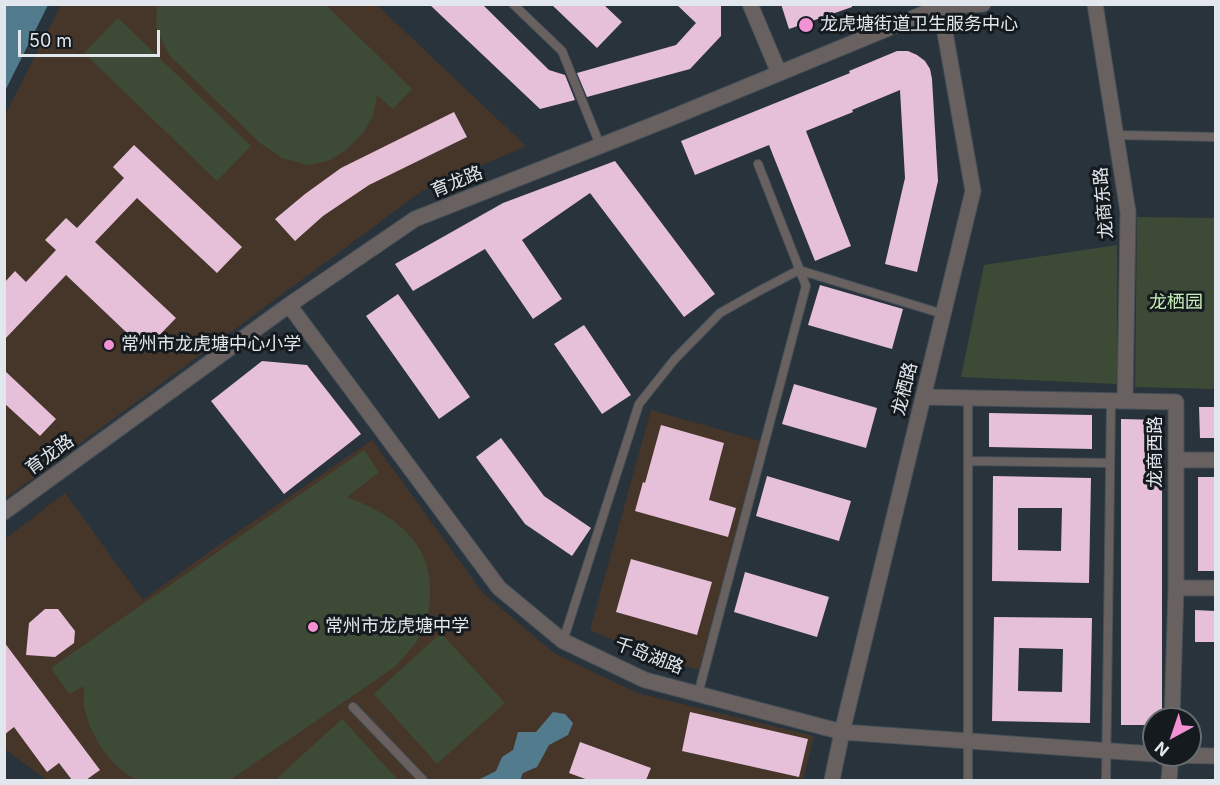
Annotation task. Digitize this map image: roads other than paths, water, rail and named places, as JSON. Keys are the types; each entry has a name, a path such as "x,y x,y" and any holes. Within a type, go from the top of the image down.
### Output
{"street":[{"path":"750,4 779,73"},
{"name":"育龙路","path":"4,512 289,305 415,219 600,146 940,6 983,4"},
{"name":"龙商东路","path":"1095,4 1128,212 1118,400"},
{"name":"龙栖路","path":"832,780 973,191 940,6"},
{"name":"千岛湖路","path":"289,305 499,588 562,641 645,680 842,732 1142,753"},
{"name":"龙商西路","path":"924,397 1176,402 1176,588 1172,707"},
{"path":"1176,460 1215,460"},
{"path":"1176,588 1215,588"}],"lane":[{"path":"513,4 562,51 600,146"},
{"path":"1116,135 1215,137"},
{"path":"698,694 806,286 758,164"},
{"path":"562,641 639,404 674,360 720,313 799,270 944,314"},
{"path":"968,398 968,780"},
{"path":"1106,780 1110,463 1118,400"},
{"path":"968,461 1110,463"},
{"path":"353,707 423,780"}],"water":[{"path":"4,5 48,5 5,91"},
{"path":"553,712 565,714 573,723 568,735 549,745 537,767 523,773 520,780 478,780 496,771 502,757 513,750 518,732 536,732"}],"place":[{"name":"龙虎塘街道卫生服务中心","path":"806,25"},
{"name":"常州市龙虎塘中心小学","path":"109,345"},
{"name":"常州市龙虎塘中学","path":"313,627"}],"park label":[{"name":"龙栖园","path":"1176,303"}]}
